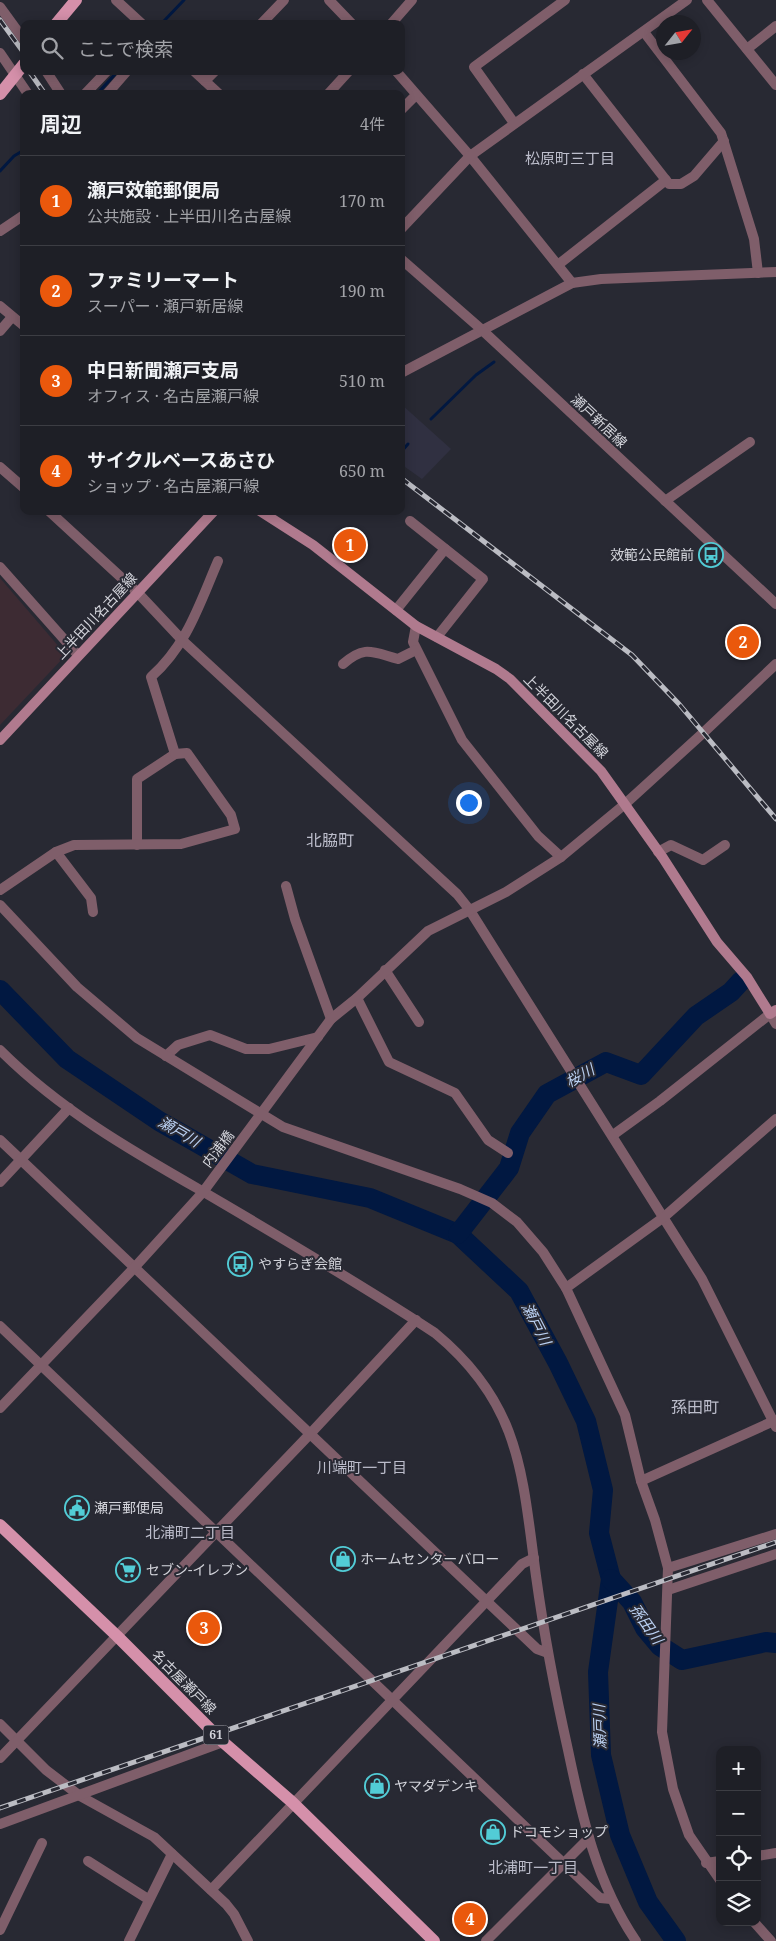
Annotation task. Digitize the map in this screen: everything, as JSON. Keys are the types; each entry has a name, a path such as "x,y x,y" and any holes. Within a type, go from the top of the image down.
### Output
{"main road":[{"path":"59,20 76,0"},
{"path":"0,94 20,70"},
{"name":"上半田川名古屋線","path":"0,740 210,515"},
{"name":"上半田川名古屋線","path":"266,515 313,544 416,626 496,669 510,679 601,771 658,852 717,942 747,977 773,1012"},
{"name":"名古屋瀬戸線","path":"0,1526 116,1636 223,1742 292,1802 434,1941"}],"street":[{"path":"116,0 138,20"},
{"path":"265,20 284,0"},
{"path":"329,0 348,20"},
{"path":"395,20 412,0"},
{"path":"514,123 474,67 565,0"},
{"path":"405,225 470,156 687,0"},
{"path":"707,0 776,85"},
{"path":"0,8 20,35"},
{"path":"747,49 776,26"},
{"path":"644,32 721,133 754,239 758,274"},
{"path":"0,53 25,90"},
{"path":"584,74 669,184 681,184 694,176 724,142"},
{"path":"49,75 59,90"},
{"path":"90,90 103,75"},
{"path":"112,90 124,75"},
{"path":"198,75 214,90"},
{"path":"205,82 211,75"},
{"path":"331,90 345,75"},
{"path":"399,75 470,156 572,283"},
{"path":"405,106 416,95"},
{"path":"558,264 666,180"},
{"path":"0,231 20,218"},
{"name":"瀬戸新居線","path":"405,262 481,329 776,604"},
{"path":"405,369 572,283 601,279 776,272"},
{"path":"0,306 20,323"},
{"path":"0,331 12,317"},
{"path":"665,501 750,442"},
{"path":"2,471 20,485"},
{"path":"53,515 137,592 184,641 457,894 469,909 574,1078 613,1135 664,1216 702,1279 775,1423 641,1481"},
{"path":"410,520 483,579 437,637"},
{"path":"396,610 445,549"},
{"path":"175,754 150,677 164,666 184,641 218,561"},
{"path":"0,567 78,655"},
{"path":"416,626 413,642 416,650 462,740 538,836 561,857"},
{"path":"342,664 355,653 366,650 398,659 416,650"},
{"name":"内浦橋","path":"0,1408 134,1268 206,1188 331,1018 357,998 428,931 506,892 561,857 624,804 776,664"},
{"path":"0,890 56,852 74,845 137,845 181,844 235,829 231,815 187,752 175,754 136,779 137,845"},
{"path":"658,852 671,845 703,860 725,844"},
{"path":"56,852 91,898 93,912"},
{"path":"286,886 295,919 331,1018"},
{"path":"0,905 77,987 137,1038 282,1127 460,1189 492,1203 517,1222 543,1252 566,1288 625,1415 641,1481 655,1520 668,1568 662,1732 672,1789 689,1835 706,1863 716,1875"},
{"path":"385,970 419,1022"},
{"path":"357,998 389,1062 455,1093 488,1140 508,1153"},
{"path":"613,1135 660,1102 773,1012 776,1024"},
{"path":"166,1056 178,1045 210,1035 246,1049 269,1049 318,1037"},
{"path":"0,1050 17,1067 120,1145 206,1188 416,1320 456,1350 489,1390 513,1440 519,1465 554,1688 589,1838 611,1899 636,1941"},
{"path":"0,1182 69,1108"},
{"path":"566,1288 664,1216 776,1119"},
{"path":"0,1140 537,1648 548,1653"},
{"path":"0,1758 310,1434 416,1320"},
{"path":"0,1326 600,1898 611,1899"},
{"path":"668,1568 776,1534"},
{"path":"668,1590 776,1554"},
{"path":"211,1890 292,1802 486,1600 522,1564 534,1558"},
{"path":"0,1724 46,1770 80,1796 154,1837 234,1914 248,1941"},
{"path":"0,1824 223,1742"},
{"path":"486,1941 589,1838"},
{"path":"0,1930 42,1843"},
{"path":"761,1855 776,1853"},
{"path":"129,1941 148,1899 172,1854"},
{"path":"88,1861 148,1899"},
{"path":"706,1863 716,1862"},
{"path":"758,1926 771,1941"}],"shaded area":[{"path":"405,408 451,449 422,479 405,467"},
{"path":"0,578 66,655 0,725"}],"waterway":[{"path":"165,20 184,0"},
{"path":"101,90 114,75"},
{"path":"0,171 20,152"},
{"path":"431,419 476,375 494,362"},
{"path":"405,447 408,444"},
{"name":"桜川","path":"458,1234 509,1168 520,1133 547,1094 606,1062 641,1075 696,1016 731,992 741,981"},
{"name":"瀬戸川","path":"0,990 67,1059 159,1121 252,1174 370,1198 458,1234 519,1291 558,1363 586,1421 603,1490 599,1533 611,1579 598,1672 601,1755 620,1835 648,1902 676,1941"},
{"name":"孫田川","path":"611,1579 632,1602 645,1628 660,1646 682,1660 766,1642 776,1643"}],"railway":[{"path":"0,20 20,48"},
{"path":"32,75 42,90"},
{"path":"405,481 632,655 679,704 776,819"},
{"path":"0,1808 776,1542"}],"place":[{"name":"瀬戸效範郵便局","path":"350,545"},
{"name":"效範公民館前","path":"711,555"},
{"name":"ファミリーマート","path":"743,642"},
{"name":"やすらぎ会館","path":"240,1264"},
{"name":"瀬戸郵便局","path":"77,1508"},
{"name":"ホームセンターバロー","path":"343,1559"},
{"name":"セブン-イレブン","path":"128,1570"},
{"name":"中日新聞瀬戸支局","path":"204,1628"},
{"name":"ヤマダデンキ","path":"377,1786"},
{"name":"ドコモショップ","path":"493,1832"},
{"name":"サイクルベースあさひ","path":"470,1919"}],"district":[{"name":"松原町三丁目","path":"570,159"},
{"name":"北脇町","path":"330,840"},
{"name":"孫田町","path":"695,1407"},
{"name":"川端町一丁目","path":"362,1468"},
{"name":"北浦町二丁目","path":"190,1533"},
{"name":"北浦町一丁目","path":"533,1868"}]}
